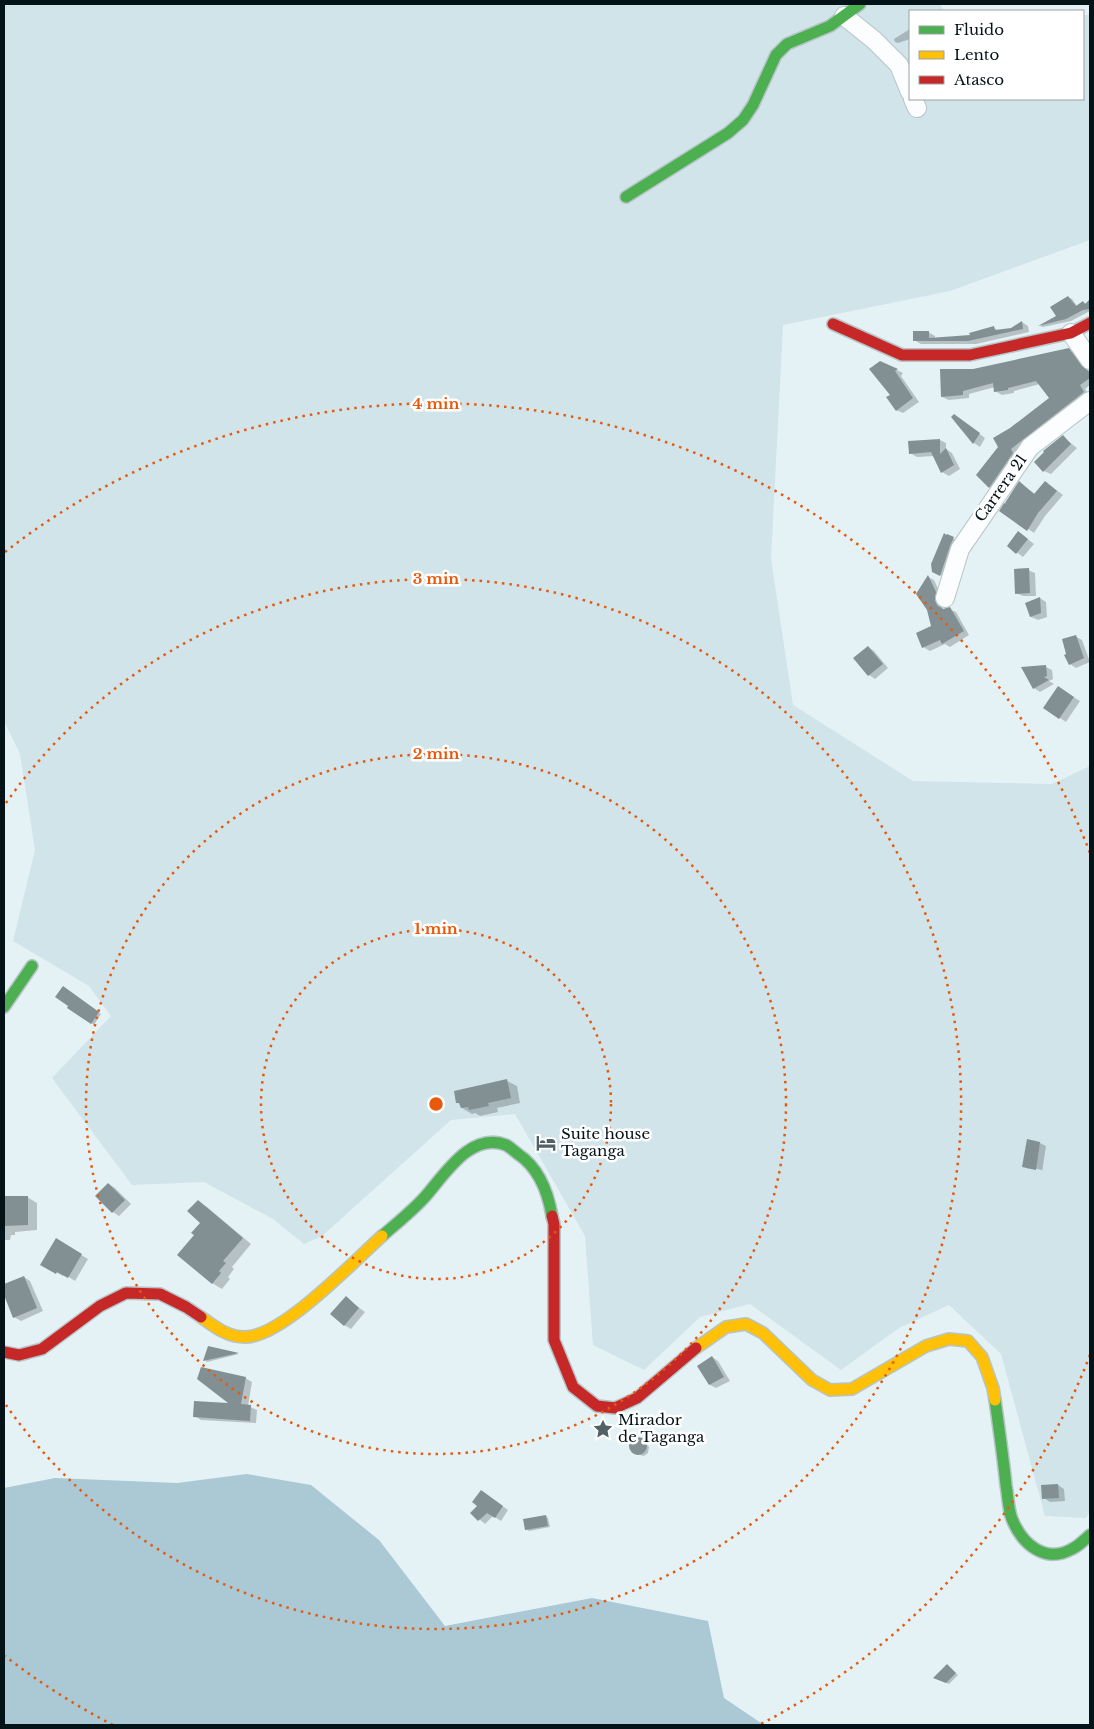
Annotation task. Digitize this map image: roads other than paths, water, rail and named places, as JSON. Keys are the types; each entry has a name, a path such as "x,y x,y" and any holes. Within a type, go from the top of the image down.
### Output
{"street":[{"path":"626,197 728,133 743,120 776,55 787,44 830,26 860,4"},
{"path":"844,16 874,40 899,65 909,90"},
{"path":"833,324 902,355 970,355 1072,333 1090,322"},
{"path":"1072,333 1090,360"},
{"name":"Carrera 21","path":"945,598 960,549 1030,447 1090,401"},
{"path":"4,1007 32,966"},
{"path":"4,1352 19,1355 42,1349 100,1306 126,1293 160,1294 186,1307 224,1333 246,1336 274,1328 298,1311 424,1199 454,1163 470,1149 486,1143 505,1145 523,1156 539,1175 549,1197 554,1224 554,1340 573,1388 597,1406 615,1408 637,1398 703,1342 726,1326 746,1324 763,1333 812,1380 830,1390 852,1389 926,1346 949,1339 968,1341 982,1356 993,1388 1011,1517 1019,1534 1030,1547 1042,1554 1055,1556 1072,1549 1090,1535"}],"water":[{"path":"247,1474 311,1485 379,1540 445,1626 592,1598 708,1621 724,1698 764,1725 4,1725 4,1488 55,1478 177,1483"}],"place":[{"name":"Suite house Taganga","path":"546,1143"},
{"name":"Mirador de Taganga","path":"603,1429"}]}
